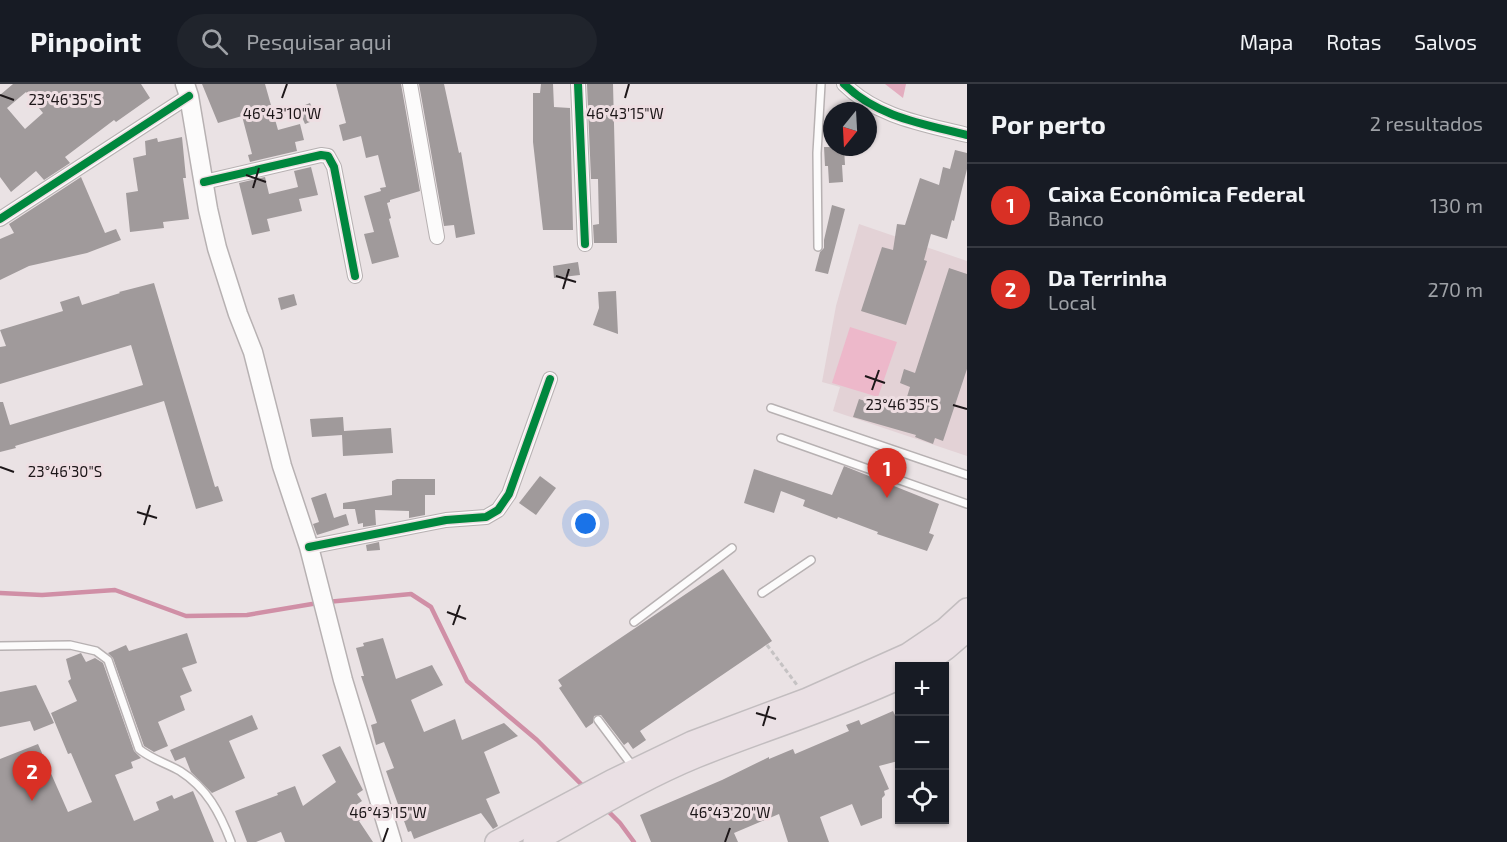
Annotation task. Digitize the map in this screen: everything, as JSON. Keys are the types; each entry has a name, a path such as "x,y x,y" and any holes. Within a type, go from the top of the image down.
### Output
{"main road":[{"path":"187,90 217,248 253,352 282,466 309,547 361,744 392,842"},
{"path":"496,842 586,804 616,788 694,758 858,681 908,654 945,629 967,609"},
{"path":"928,662 946,650 967,631"},
{"path":"616,788 635,770 692,742 858,681 895,678"},
{"path":"534,842 586,804"}],"street":[{"path":"410,84 437,237"},
{"path":"578,84 585,244"},
{"path":"844,84 868,103 902,119 967,135"},
{"path":"0,219 187,90"},
{"path":"204,182 321,155 328,156 334,167 355,276"},
{"path":"309,547 446,520 486,517 498,510 509,494 550,380"}],"lane":[{"path":"818,247 817,153 821,84"},
{"path":"771,408 967,475"},
{"path":"782,438 967,504"},
{"path":"634,622 732,548"},
{"path":"762,593 812,560"},
{"path":"0,646 70,645 96,651 108,660 139,749 149,757 180,771 207,794 231,842"},
{"path":"598,720 635,770"}],"path":[{"path":"767,645 807,699"}],"shaded area":[{"path":"885,84 906,84 903,98"},
{"path":"859,224 967,261 967,456 833,411 840,387 822,382 836,306"},
{"path":"850,327 897,342 878,397 832,383"}],"building":[{"path":"13,84 141,84 150,98 116,122 114,120 65,157 70,163 44,180 36,171 11,192 0,177 0,95","holes":["26,92 43,113 25,129 7,108"]},
{"path":"202,84 265,84 278,130 300,124 304,140 295,142 297,151 250,162 248,155 252,154 242,116 218,123"},
{"path":"336,84 401,84 420,191 387,203 399,257 372,264 364,234 374,232 364,196 381,191 380,188 386,187 378,155 366,158 361,136 343,141 339,125 346,123"},
{"path":"419,84 444,84 459,153 461,152 475,234 456,238 454,225 444,226"},
{"path":"541,84 553,84 554,107 570,108 573,230 543,230 533,142 533,93 540,93"},
{"path":"587,84 613,84 617,243 594,243 593,225 599,224 598,179 591,179"},
{"path":"310,103 317,119 305,124 298,108"},
{"path":"182,137 186,178 183,178 189,219 163,222 164,228 130,232 126,193 138,191 133,158 146,155 145,141 157,138 158,142"},
{"path":"955,150 967,153 967,169 954,221 952,220 947,239 931,234 924,260 927,261 906,325 861,311 882,247 893,250 897,224 905,225 920,178 939,185 943,167 950,169"},
{"path":"824,156 844,156 845,165 842,165 843,182 829,183 828,166 825,166"},
{"path":"311,167 318,195 299,199 302,211 267,219 270,231 252,235 239,183 265,177 269,194 298,187 294,171"},
{"path":"81,177 105,233 116,229 121,240 87,253 29,266 0,280 0,239 14,233 9,224"},
{"path":"832,205 845,209 828,274 815,271 820,252 824,248"},
{"path":"578,262 580,275 554,278 553,266"},
{"path":"949,268 967,274 967,369 943,441 935,438 933,444 915,437 916,435 853,417 859,399 902,413 910,387 900,383 904,369 915,373"},
{"path":"154,283 215,487 218,486 223,501 196,509 164,401 0,452 0,402 3,402 10,425 143,385 131,345 0,384 0,347 6,346 0,330 63,311 60,302 79,296 82,305"},
{"path":"616,291 618,334 593,325 599,308 598,292"},
{"path":"294,294 297,305 281,310 278,298"},
{"path":"343,417 344,431 391,428 393,453 343,456 342,435 312,437 310,419"},
{"path":"844,466 939,504 929,533 934,535 927,551 803,506 805,500 781,491 774,513 744,503 754,469 832,495"},
{"path":"540,476 556,488 536,515 519,503"},
{"path":"435,479 435,495 425,495 425,515 409,518 409,511 375,510 376,525 363,527 363,523 358,524 355,509 343,509 343,503 392,495 392,481"},
{"path":"326,493 334,518 346,514 349,525 317,535 313,524 319,522 311,498"},
{"path":"379,542 380,550 367,551 366,545"},
{"path":"723,569 772,641 640,731 646,740 633,749 628,742 624,745 601,715 594,716 593,723 586,728 559,688 562,686 558,680"},
{"path":"187,633 197,663 182,668 192,691 180,696 185,710 158,722 168,746 154,752 144,746 113,658 108,653 126,645 129,651"},
{"path":"383,638 396,679 432,665 443,685 411,700 424,732 455,719 462,740 504,723 518,736 484,752 500,793 486,799 498,826 493,829 481,813 414,839 411,831 408,832 386,771 394,768 384,742 376,745 371,725 377,723 361,676 364,676 356,648 364,646 363,643"},
{"path":"81,653 86,662 95,658 103,663 134,751 141,758 131,762 133,768 115,775 134,821 159,810 156,802 172,795 174,799 193,791 214,842 0,842 0,759 38,744 68,812 92,802 51,713 77,701 68,681 71,679 66,659"},
{"path":"36,685 54,723 34,731 30,721 0,727 0,692"},
{"path":"893,711 895,715 895,762 879,766 889,789 884,791 885,795 882,798 882,818 861,826 852,804 820,817 829,842 788,842 779,814 734,833 738,842 651,842 640,815 769,757 769,759 793,749 795,754 849,731 846,725 859,720 861,725"},
{"path":"252,715 258,729 229,741 245,778 212,793 191,772 185,757 175,761 170,750"},
{"path":"340,746 363,790 357,794 362,801 356,805 364,818 359,821 373,842 285,842 281,832 256,842 247,842 235,811 295,786 303,806 336,782 322,755"}],"waterway":[{"path":"0,593 42,595 115,590 186,616 247,615 318,603"},
{"path":"327,602 411,594 431,607 467,681 537,740 586,789"},
{"path":"607,810 634,842"}],"cycle path":[{"path":"578,84 585,244"},
{"path":"844,84 857,95 886,112 918,123 967,135"},
{"path":"0,219 189,96"},
{"path":"204,182 321,155 328,156 334,167 355,276"},
{"path":"309,547 446,520 486,517 498,510 509,494 550,379"}],"place":[{"name":"Caixa Econômica Federal","path":"887,498"},
{"name":"Da Terrinha","path":"32,801"}]}
